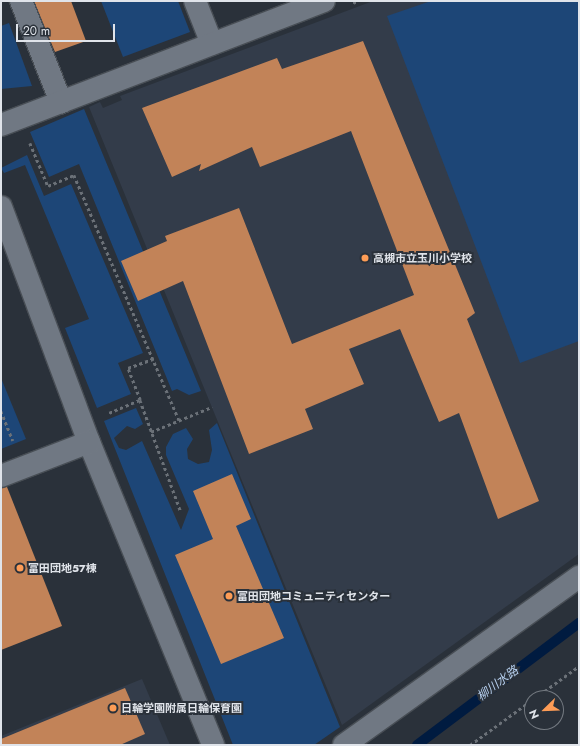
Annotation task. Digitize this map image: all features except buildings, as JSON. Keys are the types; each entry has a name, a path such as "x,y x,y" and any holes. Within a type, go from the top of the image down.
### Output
{"street":[{"path":"21,1 61,102"},
{"path":"195,1 212,44"},
{"path":"10,121 324,1"},
{"path":"1,207 86,433 213,745"},
{"path":"1,476 86,433"},
{"path":"344,745 579,577"}],"path":[{"path":"10,121 48,186 74,175 179,420"},
{"path":"153,359 128,368 181,512"},
{"path":"86,433 140,400"},
{"path":"152,432 212,407"},
{"path":"546,690 579,666"},
{"path":"470,745 524,706"}],"shaded area":[{"path":"101,1 178,1 190,32 123,57"},
{"name":"高槻市立玉川小学校","path":"373,1 579,1 579,554 342,725 89,107 100,102 103,108 122,100 120,96"},
{"path":"431,1 579,1 579,341 520,363 387,16"},
{"path":"9,23 32,86 1,89 1,26"},
{"path":"84,109 201,391 189,395 177,389 172,391 79,164 49,177 30,132"},
{"path":"27,155 44,196 71,184 143,353 118,363 131,394 97,408 65,328 89,319 25,165 4,173 1,168"},
{"path":"1,378 26,439 1,449"},
{"path":"136,408 143,424 135,429 127,426 114,438 119,448 126,450 142,441 181,530 189,509 166,455 166,447 173,434 186,428 193,439 187,449 188,459 198,464 209,462 212,450 209,430 217,423 340,727 314,745 233,745 104,421"},
{"name":"日輪学園附属日輪保育園","path":"142,679 170,745 1,745 1,736"}],"waterway":[{"name":"柳川水路","path":"417,745 579,623"}],"place":[{"name":"高槻市立玉川小学校","path":"365,258"},
{"name":"富田団地57棟","path":"20,568"},
{"name":"富田団地コミュニティセンター","path":"229,596"},
{"name":"日輪学園附属日輪保育園","path":"113,708"}]}
